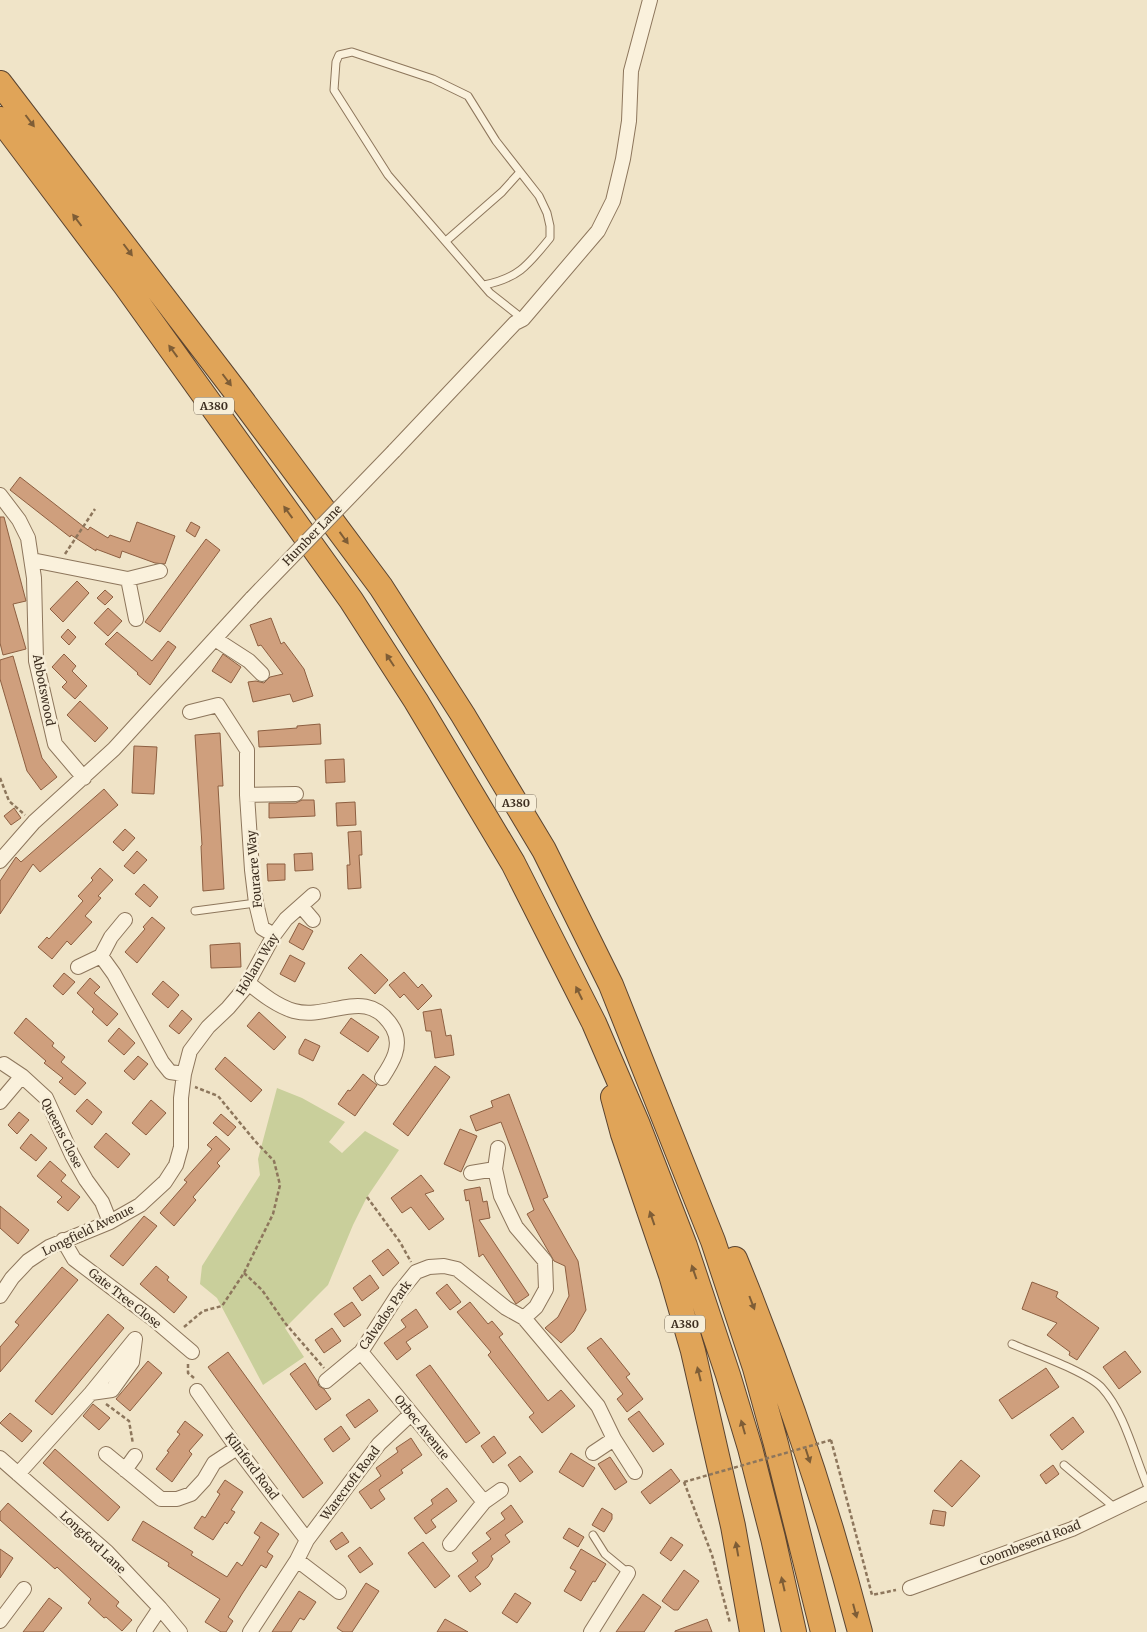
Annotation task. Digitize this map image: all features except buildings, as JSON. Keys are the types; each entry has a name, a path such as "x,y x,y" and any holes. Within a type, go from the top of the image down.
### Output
{"highway":[{"name":"A380","path":"0,82 236,392 380,587 463,715 544,850 611,986 713,1241 755,1368 823,1632"},
{"name":"A380","path":"0,120 131,293 351,600 416,701 513,862 594,1023 666,1195 706,1307 750,1448 794,1632"},
{"name":"A380","path":"594,1023 623,1134 671,1275 693,1351 733,1526 741,1628"},
{"name":"A380","path":"684,1166 722,1230 790,1401 820,1492 860,1632"}],"street":[{"name":"Humber Lane","path":"0,860 34,822 114,749 252,598 515,323 523,319 598,231 613,201 623,160 629,121 631,71 650,0"},
{"name":"Abbotswood","path":"0,495 19,520 28,538 32,560 36,661 55,744 84,778"},
{"path":"32,560 128,579 160,571"},
{"path":"128,579 136,619"},
{"path":"215,640 248,661 262,674"},
{"name":"Fouracre Way","path":"190,712 218,705 247,750 247,795 256,904 262,928 274,935"},
{"path":"247,795 296,794"},
{"name":"Hollam Way","path":"183,1079 190,1051 208,1027 228,1008 248,983 274,935 286,919 313,895"},
{"path":"301,906 313,920"},
{"path":"78,967 101,956 111,938 125,920"},
{"path":"101,956 131,1004 162,1062 170,1072 183,1079"},
{"path":"248,983 264,995 294,1011 308,1013 354,1005 366,1006 388,1019 395,1032 397,1045 395,1057 382,1078"},
{"name":"Queens Close","path":"4,1064 22,1076 46,1098 72,1155 86,1180 102,1202 110,1222"},
{"path":"0,1102 22,1076"},
{"name":"Longfield Avenue","path":"0,1296 12,1278 28,1261 63,1240 110,1222 140,1205 165,1182 176,1165 182,1147 181,1098 183,1079"},
{"path":"498,1148 494,1169 501,1196 516,1227 545,1261 546,1289 536,1307 524,1318"},
{"path":"471,1173 494,1169"},
{"name":"Gate Tree Close","path":"63,1240 74,1259 152,1318 192,1352"},
{"name":"Calvados Park","path":"328,1379 361,1352 399,1293 416,1272 429,1267 444,1266 457,1269 506,1308 524,1318 598,1406 614,1439 635,1472"},
{"name":"Orbec Avenue","path":"361,1352 484,1502"},
{"name":"Kilnford Road","path":"198,1391 237,1448 307,1540"},
{"path":"18,1474 91,1393"},
{"name":"Warecroft Road","path":"250,1632 297,1560 307,1540 379,1444 411,1414"},
{"path":"593,1454 614,1439"},
{"path":"106,1454 160,1499 177,1499 191,1494 204,1480 214,1463 237,1448"},
{"path":"125,1470 136,1456"},
{"name":"Longford Lane","path":"0,1458 107,1552 180,1632"},
{"path":"450,1544 484,1502 501,1490"},
{"name":"Coombesend Road","path":"910,1588 1072,1529 1147,1493"},
{"path":"297,1560 339,1592"},
{"path":"591,1632 628,1574"},
{"path":"0,1621 24,1589"},
{"path":"144,1632 160,1608"}],"lane":[{"path":"484,285 503,281 519,272 550,238 547,213 539,196 496,141 468,96 433,79 352,52 339,55 336,62 334,90 388,175 490,293 523,319"},
{"path":"446,241 502,192 520,172"},
{"path":"195,911 256,904"},
{"path":"1012,1344 1056,1362 1101,1386 1113,1402 1147,1485"},
{"path":"1064,1465 1115,1508"},
{"path":"593,1534 606,1554 628,1574"}],"path":[{"path":"57,566 95,509"},
{"path":"0,778 9,801 34,822"},
{"path":"174,1337 203,1311 222,1306 244,1273 273,1214 280,1185 274,1161 218,1096 195,1087 183,1079"},
{"path":"367,1197 400,1242 416,1272"},
{"path":"244,1273 262,1290 328,1379"},
{"path":"192,1352 188,1362 188,1373 196,1381 198,1391"},
{"path":"91,1393 129,1421 136,1456"},
{"path":"741,1628 684,1482 831,1440 872,1595 910,1588"}],"green space":[{"path":"277,1088 302,1098 345,1122 329,1142 342,1153 365,1131 399,1150 367,1197 328,1285 285,1328 304,1357 263,1385 217,1298 200,1284 202,1266 260,1175 258,1159"}]}
